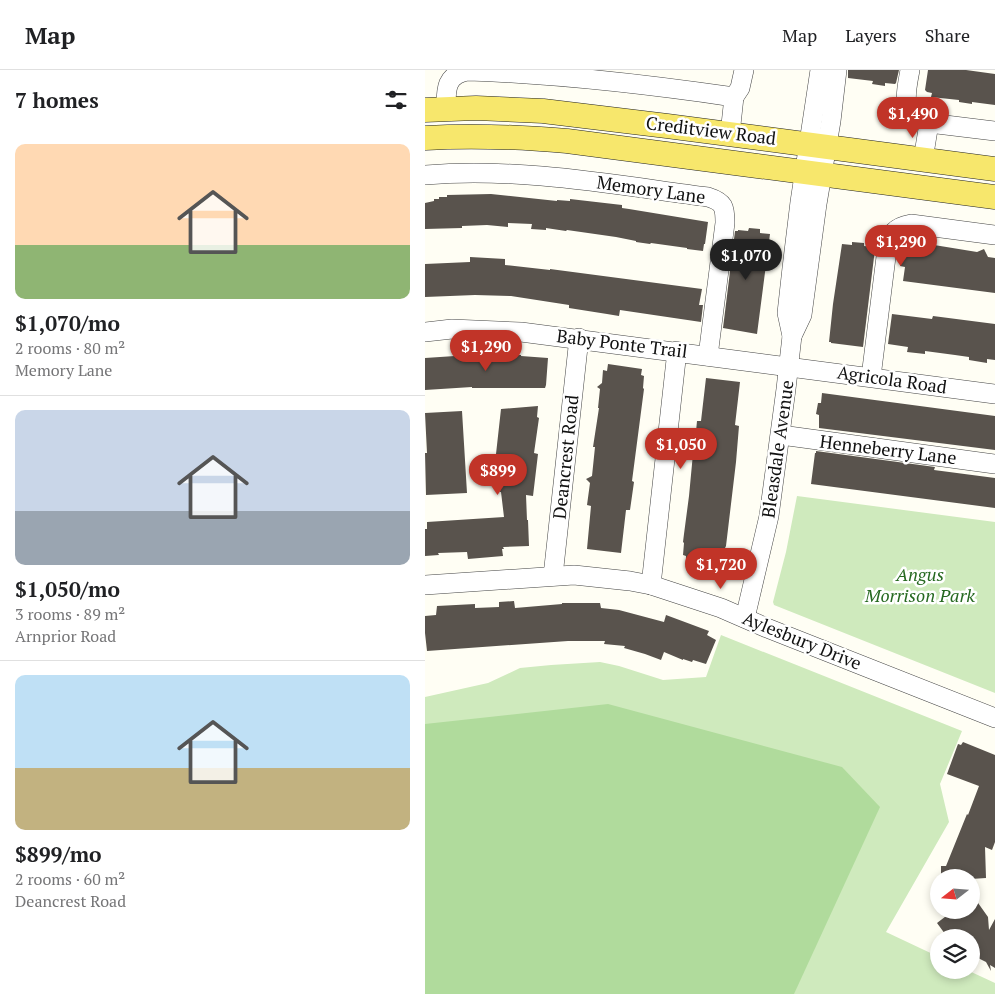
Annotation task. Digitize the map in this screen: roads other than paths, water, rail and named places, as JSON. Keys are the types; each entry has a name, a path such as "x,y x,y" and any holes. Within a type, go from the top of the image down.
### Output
{"main road":[{"name":"Creditview Road","path":"435,110 505,108 543,111 995,169"},
{"name":"Creditview Road","path":"425,138 478,136 544,139 995,197"}],"street":[{"path":"729,134 733,97 740,88 744,70"},
{"name":"Bleasdale Avenue","path":"818,145 820,70"},
{"name":"Bleasdale Avenue","path":"745,618 769,516 781,435 792,336 802,315 813,173 837,70"},
{"path":"910,70 906,97 909,110 913,115 921,117 929,123 995,131"},
{"path":"435,110 451,79 460,72 467,71 577,77 733,97"},
{"path":"923,160 929,123"},
{"name":"Memory Lane","path":"425,175 515,174 708,197 718,200 725,209 725,223 708,356"},
{"path":"871,377 887,249 889,238 895,229 911,224 995,235"},
{"name":"Baby Ponte Trail","path":"425,332 452,329 521,332 789,366"},
{"name":"Deancrest Road","path":"553,576 579,338"},
{"path":"651,584 677,352"},
{"name":"Agricola Road","path":"789,366 995,394"},
{"name":"Henneberry Lane","path":"781,435 995,464"},
{"name":"Aylesbury Drive","path":"425,585 574,575 651,584 721,608 995,718"}],"park label":[{"name":"Angus Morrison Park","path":"920,585"}]}
